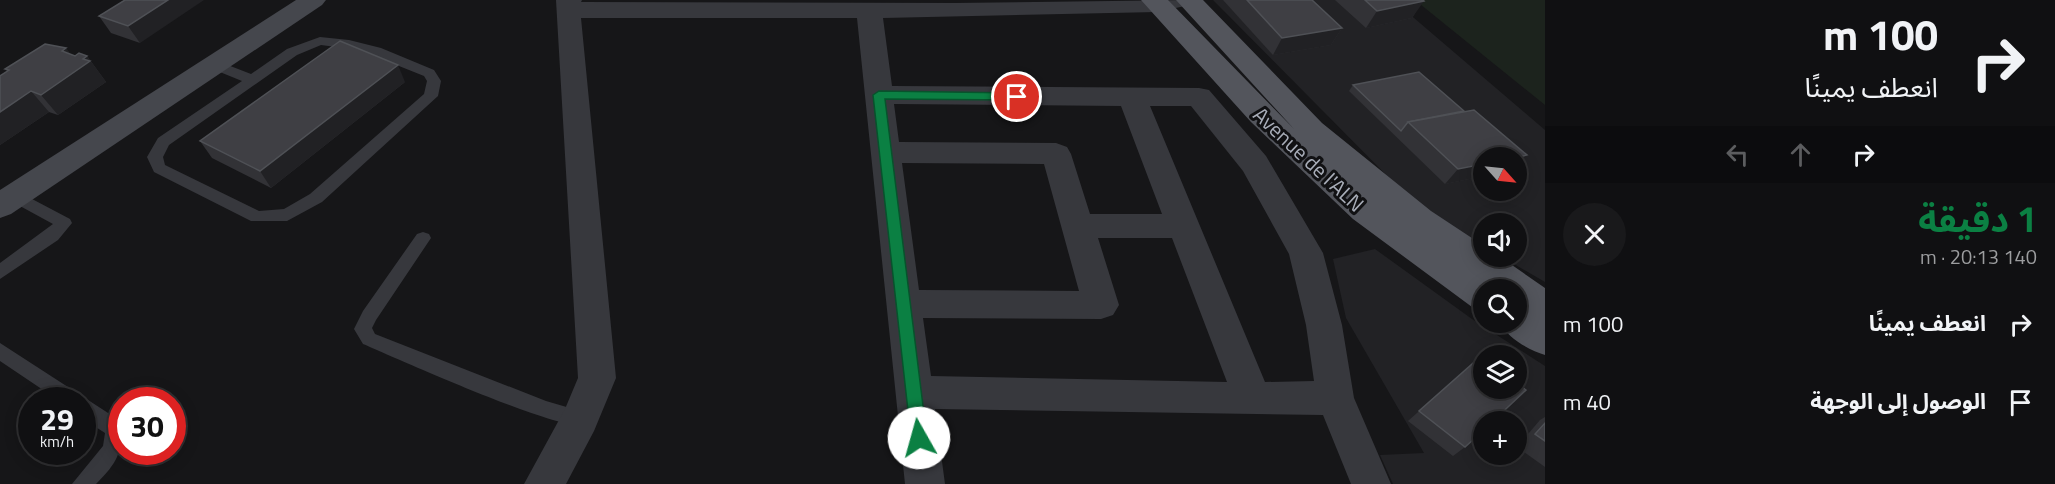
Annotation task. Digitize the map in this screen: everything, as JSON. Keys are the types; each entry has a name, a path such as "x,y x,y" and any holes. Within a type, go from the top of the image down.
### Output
{"main road":[{"path":"8,201 313,0"},
{"path":"1177,7 1312,130 1420,220 1545,306"},
{"name":"Avenue de l'ALN","path":"1177,7 1261,115 1364,211 1473,289"},
{"path":"1527,328 1545,340"}],"street":[{"path":"544,484 580,419 597,378 569,5 823,5 868,10 954,5 1177,7"},
{"path":"868,10 924,484"},
{"path":"879,95 1199,97 1256,164 1306,253 1324,325 1335,398 1371,484"},
{"path":"1132,98 1253,399"},
{"path":"886,152 1056,154 1101,305 904,304"},
{"path":"1077,226 1184,226"},
{"path":"914,392 1253,399 1335,398"}],"lane":[{"path":"320,41 342,41 367,47 429,73 435,81 431,96 316,198 287,214 257,217 159,168 155,157 163,142 253,80 292,52 320,41"},
{"path":"214,65 253,80"},
{"path":"0,272 52,236 64,223 8,201"},
{"path":"423,238 369,316 363,329 369,339 545,409 580,419"},
{"path":"0,351 54,387"},
{"path":"82,484 104,463 116,442 115,429 96,416"}],"shaded area":[{"path":"1213,0 1393,0 1545,130 1545,282 1519,267 1527,267 1527,213 1473,213 1473,240 1417,206"},
{"path":"1415,0 1545,0 1545,105"},
{"path":"1375,249 1473,320 1473,333 1494,333 1512,345 1473,345 1473,399 1527,399 1527,354 1545,366 1545,484 1393,484 1380,455 1424,453 1346,318 1333,259"}],"building":[{"path":"125,0 168,0 128,26 99,16"},
{"path":"1247,0 1312,0 1342,28 1282,38"},
{"path":"1365,0 1423,0 1424,1 1377,11"},
{"path":"340,41 398,65 260,171 200,141"},
{"path":"45,44 66,48 62,51 75,56 79,53 87,56 83,59 90,61 41,95 31,91 0,112 0,76 9,70 5,69"},
{"path":"1419,72 1464,111 1408,122 1401,131 1353,85"},
{"path":"1474,110 1518,147 1473,147 1473,166 1458,169 1408,122"},
{"path":"1473,363 1473,399 1516,399 1504,411 1473,411 1473,440 1465,447 1419,411"},
{"path":"1545,423 1545,441 1535,434"}],"route":[{"path":"919,438 879,95 1017,97"}]}
